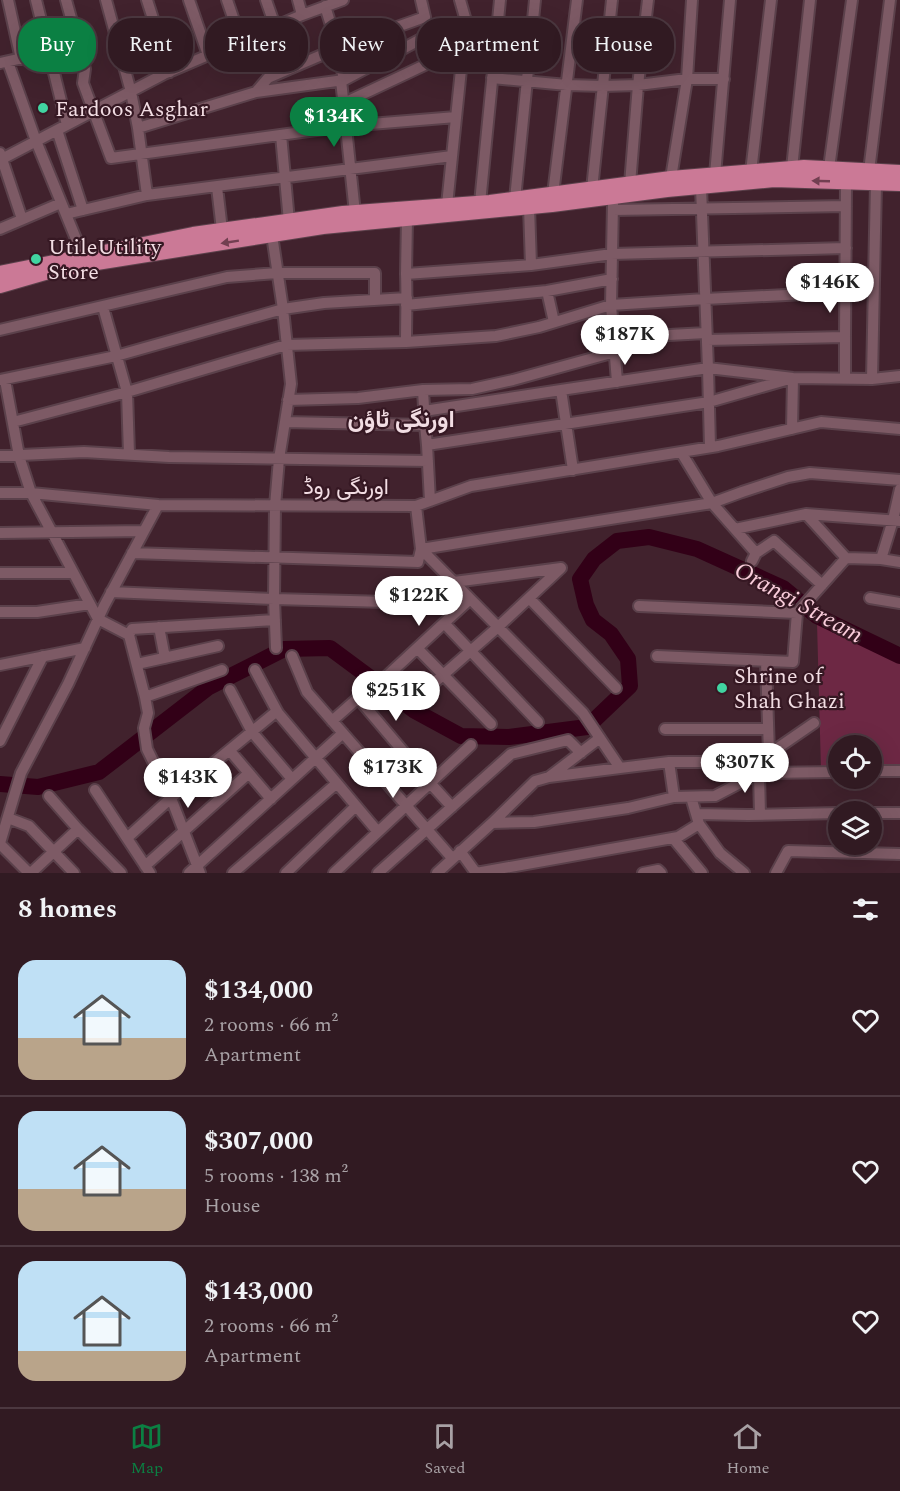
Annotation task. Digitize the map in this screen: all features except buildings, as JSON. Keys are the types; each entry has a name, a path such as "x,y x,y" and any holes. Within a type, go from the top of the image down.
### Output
{"main road":[{"path":"0,273 193,234 355,213 515,199 671,178 792,168 830,168 900,184"},
{"path":"0,286 59,269 323,227 529,207 613,204 701,187 774,180 846,182 900,172"}],"street":[{"path":"8,0 18,45"},
{"path":"36,0 40,18"},
{"path":"66,0 85,69 83,83 111,158 346,126 456,117"},
{"path":"106,0 138,128 147,195"},
{"path":"147,0 153,18"},
{"path":"189,0 205,47"},
{"path":"226,0 233,18"},
{"path":"266,0 272,18"},
{"path":"298,0 302,15"},
{"path":"295,18 340,0"},
{"path":"405,24 425,17 421,0"},
{"path":"460,0 465,18"},
{"path":"480,203 500,0"},
{"path":"515,199 535,0"},
{"path":"553,194 577,0"},
{"path":"592,189 612,0"},
{"path":"630,184 648,0"},
{"path":"671,178 687,79 692,0"},
{"path":"716,175 730,0"},
{"path":"751,172 771,0"},
{"path":"792,168 810,0"},
{"path":"830,168 852,0"},
{"path":"872,379 872,177 890,0"},
{"path":"325,6 329,18"},
{"path":"138,128 256,92 342,80 417,41"},
{"path":"256,92 268,78 320,56"},
{"path":"4,62 83,256"},
{"path":"344,103 417,69"},
{"path":"52,72 62,128 83,210"},
{"path":"22,219 1,157 170,72"},
{"path":"341,72 355,213"},
{"path":"447,205 460,72"},
{"path":"492,78 603,86 638,85 687,79 724,79"},
{"path":"281,135 289,221"},
{"path":"66,214 147,195 452,156"},
{"path":"845,378 846,182"},
{"path":"217,187 222,230"},
{"path":"701,187 710,447"},
{"path":"0,229 61,202"},
{"path":"617,382 611,305 613,204 702,208 846,206"},
{"path":"529,207 531,266"},
{"path":"406,342 407,219"},
{"path":"272,235 291,384 274,506 276,648"},
{"path":"406,274 531,266 612,254 846,248"},
{"path":"0,330 227,277 277,273 375,273 375,300"},
{"path":"129,635 98,619 31,493 8,419 3,380 116,356 283,309 324,303 375,300 406,302 547,291 612,279"},
{"path":"547,291 554,322"},
{"path":"8,419 126,392 286,345 406,342 496,336 539,327 611,305 845,292"},
{"path":"103,307 126,392 129,454"},
{"path":"614,338 844,337"},
{"path":"288,400 358,398 423,390 472,389 615,352"},
{"path":"424,411 708,368 793,378 872,379 900,376"},
{"path":"427,446 709,402 793,378"},
{"path":"792,429 793,378"},
{"path":"423,390 430,501"},
{"path":"561,390 573,470"},
{"path":"285,422 425,425"},
{"name":"اورنگی روڈ","path":"0,493 31,493 158,505 416,506 471,486 710,447 821,422 900,429"},
{"path":"0,456 84,452 169,457 428,461"},
{"path":"681,452 712,503 735,529 754,557 774,541 822,585"},
{"path":"421,549 712,503 788,477 810,473 900,480"},
{"path":"880,559 896,521 900,489"},
{"path":"78,829 30,873 0,844 21,772 68,684 111,592 158,505"},
{"path":"132,553 418,562 421,549 416,506"},
{"path":"735,529 806,514 896,521"},
{"path":"806,514 846,558 900,562"},
{"path":"0,533 143,531"},
{"path":"421,549 583,713 620,768"},
{"path":"657,656 793,662 797,612 846,558"},
{"path":"111,592 425,603 454,582 561,568 419,696"},
{"path":"0,573 73,573"},
{"path":"870,597 900,603"},
{"path":"529,598 616,688"},
{"path":"387,676 470,599"},
{"path":"0,612 37,612 90,604"},
{"path":"639,606 797,612"},
{"path":"275,620 132,629 129,635 148,713 144,728 147,749 171,798 195,871 343,733"},
{"path":"444,623 538,722"},
{"path":"159,627 165,658"},
{"path":"137,664 218,646"},
{"path":"0,665 85,648"},
{"path":"417,648 491,724"},
{"path":"0,741 43,656"},
{"path":"292,656 307,692 427,830 476,873 678,837 698,820 760,814 828,813"},
{"path":"766,661 767,758"},
{"path":"145,697 222,670"},
{"path":"255,670 277,711 378,832"},
{"path":"230,690 252,732 292,780"},
{"path":"332,721 358,698 452,807"},
{"path":"127,838 171,798 277,711"},
{"path":"760,814 759,773 767,758 814,723"},
{"path":"665,729 768,729"},
{"path":"549,777 600,738"},
{"path":"378,873 511,754 568,740 581,753"},
{"path":"334,873 471,745"},
{"path":"230,751 271,799"},
{"path":"437,873 535,782 549,777 669,762 767,758"},
{"path":"669,762 674,797"},
{"path":"882,771 900,771"},
{"path":"492,823 534,822 628,808 674,797 715,796 759,773 828,772"},
{"path":"95,790 147,870 184,832 249,773"},
{"path":"234,873 337,783"},
{"path":"48,796 121,873"},
{"path":"691,797 698,820 720,853 744,873"},
{"path":"286,873 356,806"},
{"path":"882,813 900,813"},
{"path":"8,818 29,826 74,873"},
{"path":"673,838 702,873"},
{"path":"776,873 788,851 900,854"},
{"path":"643,873 658,870 661,873"}],"shaded area":[{"path":"817,623 900,662 900,769 882,769 882,735 828,735 828,770 821,770"}],"waterway":[{"name":"Orangi Stream","path":"0,784 38,787 99,772 209,687 284,649 330,648 415,711 461,736 509,737 587,727 630,686 628,659 611,634 593,620 586,605 580,579 594,559 617,541 649,537 697,549 783,588 817,616 900,656"}],"place":[{"name":"Fardoos Asghar","path":"43,108"},
{"name":"UtileUtility Store","path":"36,259"},
{"name":"Shrine of Shah Ghazi","path":"722,688"}],"district":[{"name":"اورنگی ٹاؤن","path":"401,419"}]}
